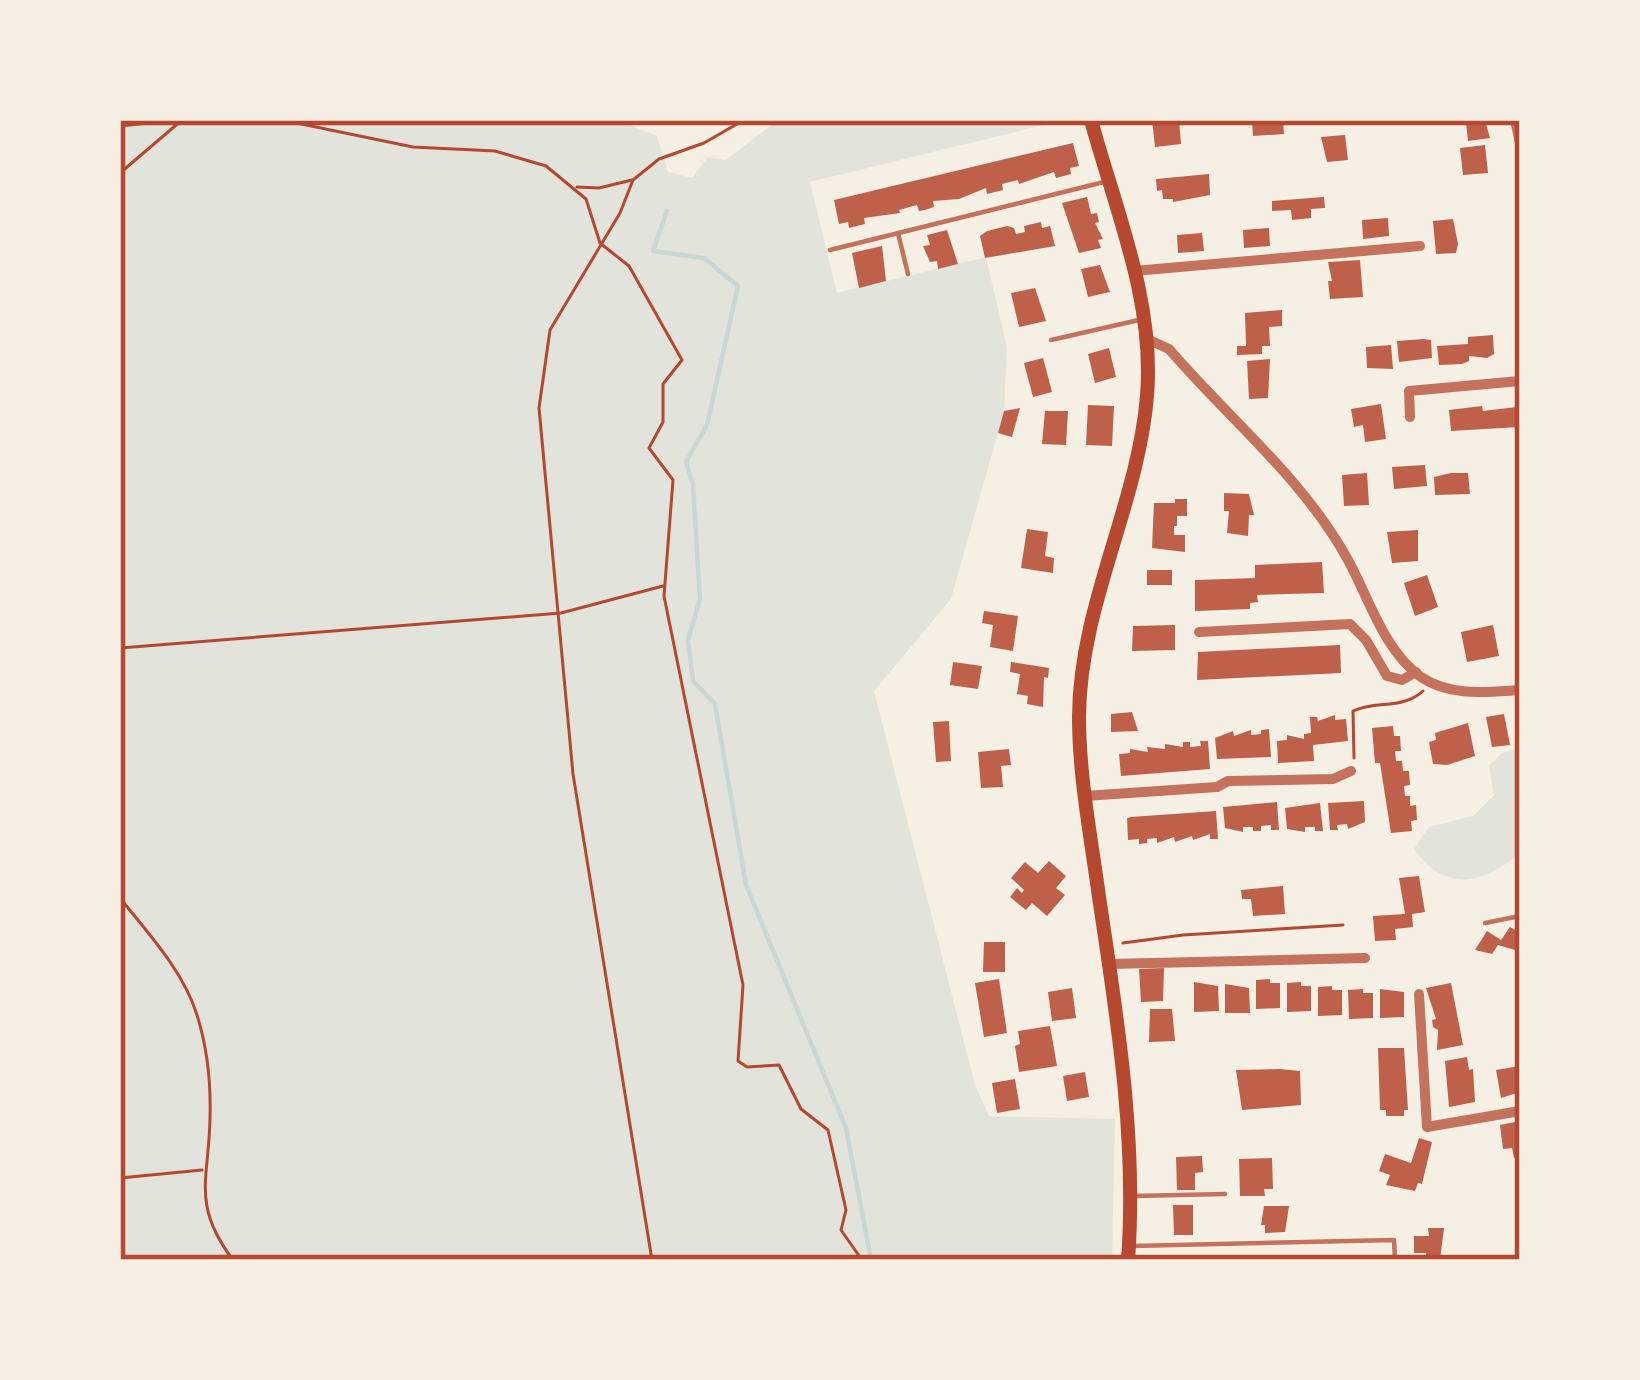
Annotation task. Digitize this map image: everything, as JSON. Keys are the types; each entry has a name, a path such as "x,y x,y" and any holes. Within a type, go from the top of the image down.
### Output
{"main road":[{"path":"1091,120 1134,271 1147,339 1148,391 1142,431 1093,610 1079,712 1084,796 1124,1069 1129,1253"}],"street":[{"path":"1515,120 1520,143"},
{"path":"1134,271 1420,246"},
{"path":"1410,417 1409,391 1520,380 1520,326"},
{"path":"1147,339 1169,349 1310,503 1348,560 1396,650 1416,672 1458,692 1520,690"},
{"path":"1199,632 1350,624 1366,640 1387,676 1402,680 1416,672"},
{"path":"1084,796 1216,788 1228,781 1334,779 1351,771"},
{"path":"1109,964 1365,958"},
{"path":"1419,994 1427,1127 1520,1111"}],"lane":[{"path":"830,250 1108,181"},
{"path":"898,233 908,274"},
{"path":"1051,340 1144,319"},
{"path":"1485,923 1520,916"},
{"path":"1130,1196 1225,1194"},
{"path":"1129,1253 1394,1240 1395,1260"}],"path":[{"path":"120,126 180,120"},
{"path":"120,173 180,120"},
{"path":"283,120 413,147 495,151 546,166 575,187 593,215 600,243 629,266 682,360 663,384 663,422 649,448 673,480 665,586 743,985 738,1061 747,1067 779,1065 801,1109 828,1130 846,1210 841,1230 862,1260"},
{"path":"575,187 599,188 633,180 659,159 704,143 744,120"},
{"path":"633,180 620,214 550,329 539,408 573,774 652,1260"},
{"path":"120,648 561,613 665,586"},
{"path":"1351,771 1353,711 1410,703 1432,683"},
{"path":"120,898 186,988 199,1021 210,1090 205,1170 208,1222 233,1260"},
{"path":"1107,946 1183,935 1343,926"},
{"path":"120,1178 205,1170"}],"shaded area":[{"path":"120,120 627,124 657,136 668,172 692,178 708,157 726,160 778,120 1064,120 810,182 837,293 986,257 1007,348 1004,411 951,599 874,691 975,1085 989,1116 1115,1119 1112,1260 120,1260"},
{"path":"1520,748 1519,854 1478,878 1464,880 1439,873 1414,849 1429,827 1473,816 1494,795 1489,766 1502,753"}],"building":[{"path":"1152,120 1179,120 1181,144 1155,147"},
{"path":"1252,120 1283,120 1284,134 1253,136"},
{"path":"1485,120 1490,138 1468,141 1466,122"},
{"path":"1345,135 1348,160 1327,162 1321,137"},
{"path":"1073,143 1079,166 1070,168 1071,174 1056,178 1054,172 1019,184 1018,180 987,194 986,188 959,199 933,201 934,207 925,210 919,211 917,205 900,213 864,218 865,224 849,228 848,222 839,224 834,200"},
{"path":"1485,145 1488,173 1463,175 1460,148"},
{"path":"1209,174 1210,195 1173,202 1163,199 1162,190 1157,191 1156,179"},
{"path":"1087,197 1091,214 1097,213 1099,222 1095,223 1103,239 1098,240 1101,248 1079,253 1062,203"},
{"path":"1324,197 1325,208 1311,209 1311,218 1292,220 1291,210 1272,211 1272,201"},
{"path":"1388,218 1389,236 1363,239 1362,220"},
{"path":"1453,219 1456,253 1436,254 1433,221"},
{"path":"1041,222 1042,228 1050,226 1055,246 985,258 980,236 987,231 1007,226 1016,234 1025,232 1024,226"},
{"path":"1269,228 1270,246 1244,248 1243,230"},
{"path":"947,230 958,264 938,269 923,246 930,245 927,235"},
{"path":"1202,233 1204,251 1178,253 1177,235"},
{"path":"882,246 886,281 859,288 852,253"},
{"path":"1360,260 1363,297 1330,299 1328,262"},
{"path":"1100,265 1110,292 1088,297 1081,269"},
{"path":"1035,288 1046,321 1019,327 1011,293"},
{"path":"1282,310 1282,326 1269,327 1270,346 1262,346 1262,354 1237,355 1237,346 1246,346 1245,313"},
{"path":"1493,335 1494,354 1487,358 1469,356 1462,364 1439,365 1437,346 1468,344 1468,337"},
{"path":"1431,340 1432,358 1399,362 1397,341"},
{"path":"1391,345 1393,369 1367,368 1366,347"},
{"path":"1109,348 1116,377 1095,383 1088,354"},
{"path":"1043,358 1052,392 1033,397 1024,363"},
{"path":"1270,359 1268,398 1249,399 1247,361"},
{"path":"1381,404 1386,439 1365,442 1363,425 1354,427 1351,409"},
{"path":"1088,405 1114,406 1112,446 1086,445"},
{"path":"1482,406 1483,411 1517,407 1519,427 1451,431 1449,410"},
{"path":"1020,408 1012,437 998,433 1004,411"},
{"path":"1045,411 1068,411 1066,445 1042,444"},
{"path":"1425,465 1427,486 1394,489 1392,467"},
{"path":"1367,473 1369,505 1344,506 1342,475"},
{"path":"1468,473 1470,494 1435,495 1434,477"},
{"path":"1224,493 1249,494 1254,515 1249,515 1248,536 1227,533 1229,511 1224,511"},
{"path":"1175,499 1187,499 1187,516 1177,516 1174,526 1174,535 1185,535 1185,552 1152,548 1154,503 1175,503"},
{"path":"1027,529 1048,532 1045,556 1054,558 1053,573 1021,568"},
{"path":"1418,530 1418,561 1392,563 1387,532"},
{"path":"1322,562 1324,593 1257,595 1258,602 1250,603 1250,609 1195,611 1195,580 1255,578 1255,565"},
{"path":"1147,570 1172,570 1172,585 1147,585"},
{"path":"1427,575 1438,607 1415,616 1404,583"},
{"path":"984,611 1018,616 1013,651 990,647 993,625 982,623"},
{"path":"1175,625 1175,650 1132,651 1133,626"},
{"path":"1493,625 1499,656 1467,662 1461,632"},
{"path":"1340,645 1341,673 1197,680 1198,652"},
{"path":"953,662 982,666 978,689 950,685"},
{"path":"1011,662 1049,668 1043,707 1027,704 1028,696 1017,694 1020,674 1010,672"},
{"path":"1132,712 1138,731 1111,732 1111,714"},
{"path":"1504,714 1510,745 1492,747 1486,717"},
{"path":"1335,715 1335,720 1346,719 1348,741 1313,745 1314,761 1278,763 1277,741 1287,740 1287,735 1304,739 1304,734 1311,733 1310,717 1318,721"},
{"path":"949,721 951,761 936,762 933,722"},
{"path":"1468,723 1475,756 1447,765 1433,764 1429,742 1436,740 1435,733"},
{"path":"1393,726 1394,736 1400,736 1396,761 1402,761 1403,771 1409,771 1405,796 1410,796 1410,806 1416,805 1417,820 1411,821 1412,831 1391,833 1372,728"},
{"path":"1269,729 1271,757 1217,759 1215,738 1233,731 1234,736"},
{"path":"1200,741 1208,741 1210,769 1121,776 1119,754 1130,753 1130,749 1148,752 1147,747 1183,747 1183,742 1201,746"},
{"path":"1009,749 1011,765 1001,766 1003,787 981,788 978,752"},
{"path":"1364,801 1365,822 1330,830 1328,803"},
{"path":"1277,802 1279,830 1271,830 1271,825 1261,826 1261,831 1225,828 1223,807"},
{"path":"1320,803 1323,831 1287,829 1285,808"},
{"path":"1216,811 1218,839 1210,839 1210,834 1175,842 1174,837 1157,843 1157,838 1139,844 1139,839 1128,840 1127,818"},
{"path":"1049,861 1066,876 1056,888 1065,895 1047,916 1032,903 1026,910 1010,897 1017,888 1024,890 1011,878 1025,862 1038,873"},
{"path":"1419,876 1425,912 1412,914 1413,927 1395,929 1396,940 1375,941 1373,916 1405,914 1399,878"},
{"path":"1283,886 1285,914 1253,916 1251,899 1242,899 1241,890"},
{"path":"1510,927 1520,933 1515,950 1498,945 1492,954 1475,950 1487,931 1501,940"},
{"path":"984,942 1005,942 1005,972 983,972"},
{"path":"1164,968 1163,1001 1141,1002 1139,969"},
{"path":"999,979 1007,1033 984,1037 975,983"},
{"path":"1270,979 1270,983 1280,983 1280,1008 1256,1009 1256,980"},
{"path":"1194,982 1218,986 1219,1011 1194,1012"},
{"path":"1301,982 1301,986 1311,986 1311,1011 1287,1012 1287,983"},
{"path":"1451,983 1463,1045 1437,1050 1438,1030 1433,1027 1436,1019 1426,988"},
{"path":"1225,984 1249,988 1250,1013 1225,1013"},
{"path":"1332,986 1332,990 1342,990 1342,1015 1318,1016 1318,987"},
{"path":"1072,988 1076,1018 1052,1021 1048,992"},
{"path":"1363,989 1363,993 1373,993 1373,1018 1349,1019 1348,990"},
{"path":"1380,989 1404,992 1404,1017 1380,1018"},
{"path":"1150,1009 1172,1009 1175,1041 1149,1042"},
{"path":"1050,1026 1057,1066 1019,1072 1018,1031"},
{"path":"1378,1048 1404,1048 1408,1110 1404,1116 1386,1116 1386,1110 1380,1110"},
{"path":"1467,1057 1469,1070 1473,1069 1475,1102 1449,1107 1445,1061"},
{"path":"1520,1066 1520,1092 1501,1098 1496,1070"},
{"path":"1236,1070 1300,1071 1301,1105 1242,1110"},
{"path":"1085,1072 1089,1097 1067,1101 1063,1076"},
{"path":"1015,1079 1020,1109 997,1113 992,1083"},
{"path":"1520,1121 1520,1157 1514,1158 1512,1148 1503,1149 1500,1125"},
{"path":"1419,1138 1432,1142 1422,1184 1415,1191 1386,1185 1390,1175 1379,1171 1385,1154 1411,1163"},
{"path":"1202,1156 1203,1172 1195,1173 1195,1190 1177,1190 1176,1157"},
{"path":"1272,1158 1273,1189 1264,1189 1265,1196 1240,1196 1239,1159"},
{"path":"1173,1205 1193,1205 1193,1235 1174,1235"},
{"path":"1264,1206 1289,1206 1285,1232 1265,1233 1261,1225"},
{"path":"1428,1228 1444,1228 1440,1260 1426,1260 1426,1253 1414,1253 1414,1236 1429,1236"}],"waterway":[{"path":"667,211 653,251 704,258 738,286 707,425 686,462 693,485 700,599 688,640 693,681 715,704 746,885 846,1128 871,1260"}]}
